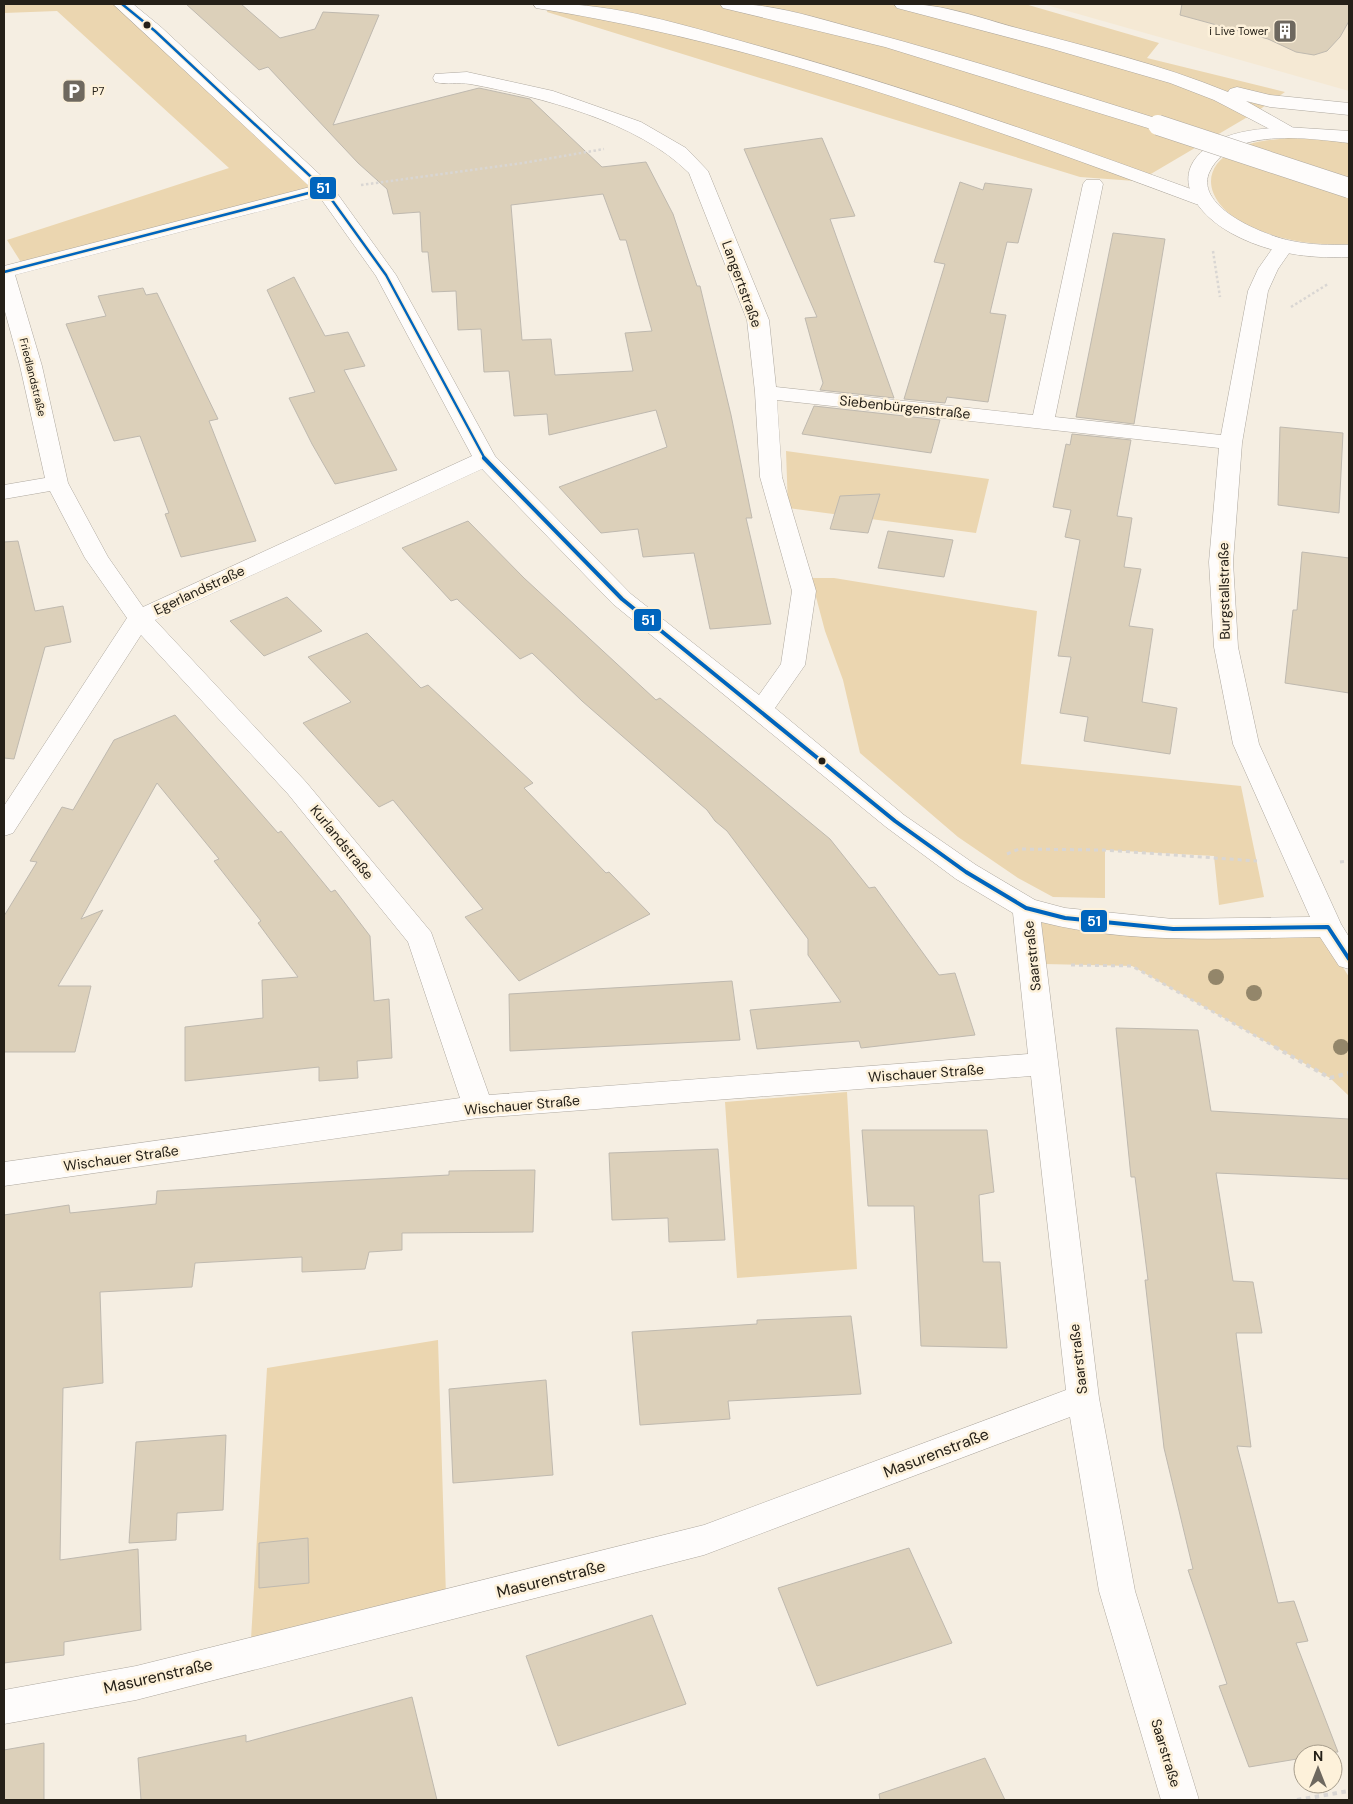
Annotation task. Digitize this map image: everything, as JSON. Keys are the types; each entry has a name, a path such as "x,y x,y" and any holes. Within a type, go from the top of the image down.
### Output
{"main road":[{"path":"122,4 162,38 324,189 386,275 485,459 622,599 761,710 895,821 966,872 1026,908 1064,918 1173,929 1328,927 1349,959"},
{"path":"542,4 651,24 770,54 937,106 1202,200 1220,218 1248,234 1284,246 1311,250 1349,251"},
{"path":"729,4 835,28 960,61 1349,188"},
{"path":"903,4 1050,42 1174,78 1218,93 1256,112 1285,132"},
{"name":"Langertstraße","path":"442,78 467,78 546,95 634,126 679,152 698,171 758,320 766,392 771,478 804,591 793,665 761,710"},
{"path":"1174,78 1270,101 1349,109"},
{"path":"1202,200 1196,180 1203,162 1222,147 1250,136 1285,132 1318,132 1349,137"},
{"path":"1044,421 1093,184"},
{"path":"4,272 324,189"},
{"name":"Burgstallstraße","path":"1284,246 1268,269 1258,291 1252,315 1231,443 1221,562 1226,647 1246,744 1328,927"},
{"name":"Friedlandstraße","path":"4,272 32,366 57,483 97,558 139,618"},
{"name":"Siebenbürgenstraße","path":"766,392 1231,443"},
{"name":"Egerlandstraße","path":"4,827 139,618 485,459"},
{"path":"4,492 57,483"},
{"name":"Kurlandstraße","path":"139,618 297,788 422,939 478,1107"},
{"name":"Saarstraße","path":"1026,908 1083,1398 1117,1591 1180,1800"},
{"name":"Wischauer Straße","path":"4,1174 478,1107 1044,1064"},
{"name":"Masurenstraße","path":"4,1707 136,1683 704,1540 1083,1398"}],"path":[{"path":"388,181 523,163 659,139"},
{"path":"966,872 1019,849 1204,856 1301,866 1349,860"},
{"path":"1032,964 1132,966 1330,1078 1349,1073"},
{"path":"1296,1800 1349,1791"}],"shaded area":[{"path":"4,4 122,4 155,31 324,189 24,267 7,240 229,168 57,11 4,13"},
{"path":"549,4 1025,4 1159,43 1147,58 1285,92 1256,112 1144,178 1135,181 1080,177 547,12"},
{"path":"1043,4 1349,4 1349,91"},
{"path":"1289,138 1320,138 1349,143 1349,244 1308,243 1267,233 1242,222 1230,214 1221,206 1215,196 1211,186 1212,176 1216,166 1224,157 1249,144"},
{"path":"786,451 989,479 976,533 788,508"},
{"path":"811,578 834,578 1037,611 1021,764 1241,786 1264,897 1219,905 1214,856 1105,850 1105,898 1053,897 1018,878 958,837 860,753 843,680 825,631"},
{"path":"1035,919 1323,935 1349,977 1349,1096 1330,1078 1132,966 1044,964"},
{"path":"847,1092 857,1269 737,1278 725,1102"},
{"path":"438,1340 446,1596 251,1639 267,1368"}],"building":[{"path":"186,4 241,4 280,38 315,29 323,12 379,15 333,125 479,88 530,99 602,167 646,162 673,214 697,286 700,286 731,415 752,518 746,518 771,624 710,629 694,553 643,557 638,529 601,533 559,487 667,447 656,410 549,435 547,414 514,416 509,371 484,372 481,329 458,330 456,291 432,292 428,252 422,252 420,212 393,214 387,189 358,163 268,67 259,70","holes":["603,194 620,240 626,240 652,331 625,333 633,371 555,375 551,339 522,340 511,205"]},
{"name":"i Live Tower","path":"1182,4 1349,4 1349,21 1340,37 1327,51 1314,55 1296,52 1268,39 1180,15"},
{"path":"822,138 855,216 830,219 894,398 820,390 823,383 805,318 817,317 744,149"},
{"path":"960,182 983,190 985,183 1032,189 1018,243 1007,242 990,313 1006,315 988,402 947,397 945,403 904,399 945,264 934,262"},
{"path":"1113,233 1165,239 1134,424 1076,417"},
{"path":"294,277 325,336 348,332 365,366 344,370 397,470 335,484 312,444 289,398 315,392 267,290"},
{"path":"143,288 146,295 157,293 218,419 209,421 256,541 181,557 165,514 169,513 140,436 114,441 66,324 106,316 98,296"},
{"path":"814,406 940,420 931,453 802,434"},
{"path":"1280,427 1343,433 1339,513 1278,505"},
{"path":"1072,434 1131,440 1117,516 1132,518 1124,567 1141,569 1129,626 1153,629 1142,702 1177,708 1170,754 1084,741 1088,717 1060,713 1071,657 1058,656 1080,540 1065,537 1071,510 1053,507 1066,444 1070,445"},
{"path":"880,494 868,533 830,529 840,496"},
{"path":"468,521 524,578 656,700 660,698 830,839 869,888 875,887 939,975 955,973 975,1035 861,1048 859,1041 757,1049 750,1010 841,1002 808,955 808,939 727,831 715,821 707,810 582,701 532,653 520,659 457,599 451,601 402,548"},
{"path":"888,531 953,540 944,577 878,568"},
{"path":"18,541 35,611 63,606 71,642 45,647 14,759 4,758 4,542"},
{"path":"1302,552 1349,558 1349,693 1285,683 1293,610 1297,610"},
{"path":"287,597 322,631 264,656 230,621"},
{"path":"367,633 421,688 428,685 533,783 524,788 606,873 609,872 650,914 519,981 465,917 483,909 393,800 379,807 303,723 351,702 308,657"},
{"path":"175,715 278,833 281,831 331,892 335,890 370,936 374,1001 389,999 392,1058 357,1061 358,1078 319,1081 319,1067 185,1081 185,1027 263,1018 262,980 298,977 258,923 261,921 214,861 219,859 157,783 81,919 103,910 58,986 91,986 75,1052 4,1052 4,916 37,862 30,861 62,807 73,810 114,740"},
{"path":"732,981 740,1040 510,1051 509,994"},
{"path":"1116,1028 1198,1030 1211,1111 1349,1119 1349,1179 1216,1173 1233,1281 1253,1282 1262,1333 1236,1333 1251,1447 1237,1446 1278,1603 1294,1601 1308,1641 1296,1643 1335,1744 1293,1744 1293,1760 1249,1767 1219,1686 1227,1684 1188,1570 1193,1569 1164,1448 1145,1280 1148,1280 1135,1177 1131,1177"},
{"path":"862,1130 987,1130 994,1192 979,1195 983,1262 1000,1262 1007,1348 921,1346 914,1206 868,1206"},
{"path":"718,1149 725,1240 669,1242 668,1218 612,1220 609,1153"},
{"path":"535,1170 533,1232 402,1233 402,1250 369,1252 365,1269 302,1272 302,1257 195,1263 192,1287 100,1292 103,1383 63,1388 60,1560 138,1549 141,1630 64,1642 64,1655 4,1663 4,1215 69,1205 70,1213 156,1204 157,1191 449,1175 449,1171"},
{"path":"851,1316 861,1394 728,1401 730,1419 640,1425 632,1332 757,1324 757,1320"},
{"path":"546,1380 553,1475 453,1483 449,1389"},
{"path":"226,1435 223,1510 177,1513 176,1540 129,1543 136,1442"},
{"path":"308,1538 309,1583 259,1588 259,1543"},
{"path":"909,1548 952,1643 817,1686 778,1588"},
{"path":"652,1615 686,1704 558,1746 526,1656"},
{"path":"412,1697 437,1800 141,1800 138,1758 246,1735 246,1742"},
{"path":"44,1743 44,1800 4,1800 4,1750"},
{"path":"985,1758 1005,1800 880,1800 879,1794"}],"transit line":[{"name":"51","path":"122,4 155,31 324,189 386,275 485,459 622,599 895,821 966,872 1026,908 1065,918 1173,929 1328,927 1349,959"},
{"name":"51","path":"4,272 324,189"}],"place":[{"name":"i Live Tower","path":"1285,31"},
{"name":"P7","path":"74,91"}]}
